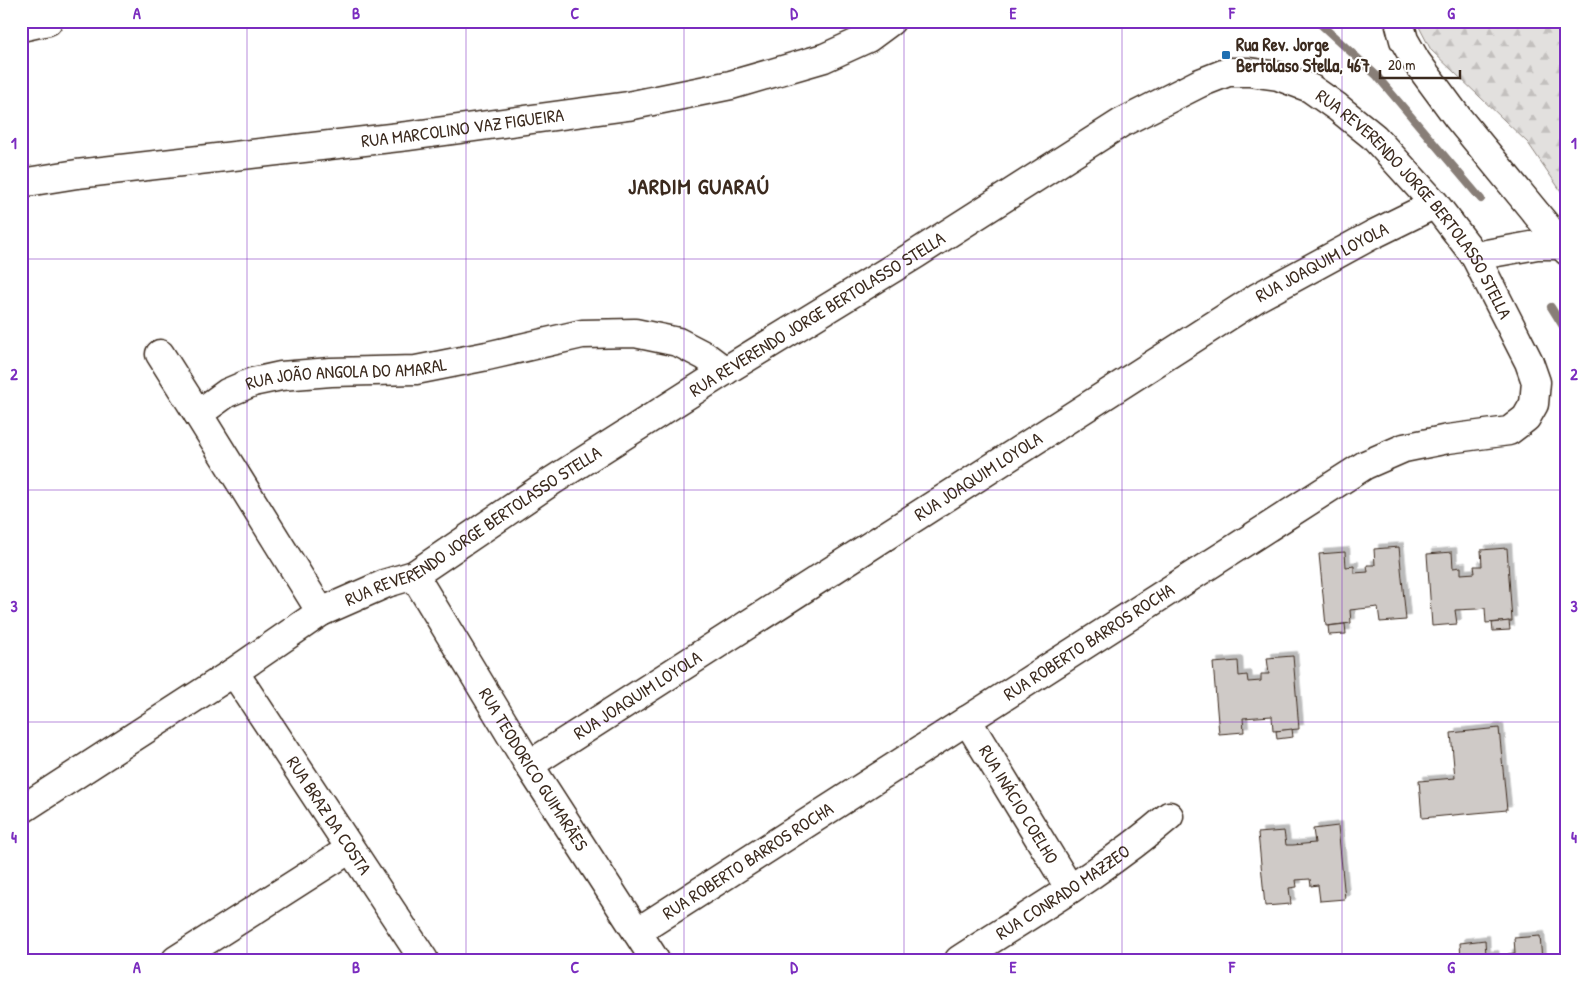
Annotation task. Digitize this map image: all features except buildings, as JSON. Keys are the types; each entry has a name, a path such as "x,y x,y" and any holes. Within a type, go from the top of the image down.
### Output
{"street":[{"path":"21,27 48,21"},
{"name":"RUA MARCOLINO VAZ FIGUEIRA","path":"21,183 77,174 408,136 628,106 731,85 824,58 868,38 891,21"},
{"path":"1399,21 1404,40 1416,61 1556,247"},
{"name":"RUA REVERENDO JORGE BERTOLASSO STELLA","path":"21,810 234,672 321,612 387,583 414,575 552,481 725,371 916,254 1121,123 1200,82 1228,72 1249,72 1278,76 1310,88 1374,137 1435,204 1485,254 1536,382"},
{"name":"RUA JOAQUIM LOYOLA","path":"529,765 1258,298 1372,235 1435,204"},
{"path":"1485,254 1556,247"},
{"name":"RUA JOÃO ANGOLA DO AMARAL","path":"198,414 227,393 253,382 281,376 331,372 416,370 582,334 635,333 678,342 705,356 725,371"},
{"path":"160,354 321,612"},
{"name":"RUA ROBERTO BARROS ROCHA","path":"637,932 1365,465 1404,448 1475,434 1509,430 1526,418 1534,404 1536,382"},
{"name":"RUA TEODORICO GUIMARÃES","path":"414,575 529,765 655,960"},
{"name":"RUA BRAZ DA COSTA","path":"234,672 424,960"},
{"name":"RUA INÁCIO COELHO","path":"966,720 1070,888"},
{"name":"RUA CONRADO MAZZEO","path":"960,960 1140,841 1169,816"},
{"path":"176,960 350,849"}],"green space":[{"path":"1416,21 1567,21 1567,200 1528,143 1431,50"}],"waterway":[{"path":"1317,21 1376,75 1481,199"},
{"path":"1551,307 1567,333"}],"place":[{"name":"Rua Rev. Jorge Bertolaso Stella, 467","path":"1226,55"}],"district":[{"name":"JARDIM GUARAÚ","path":"699,186"}]}
